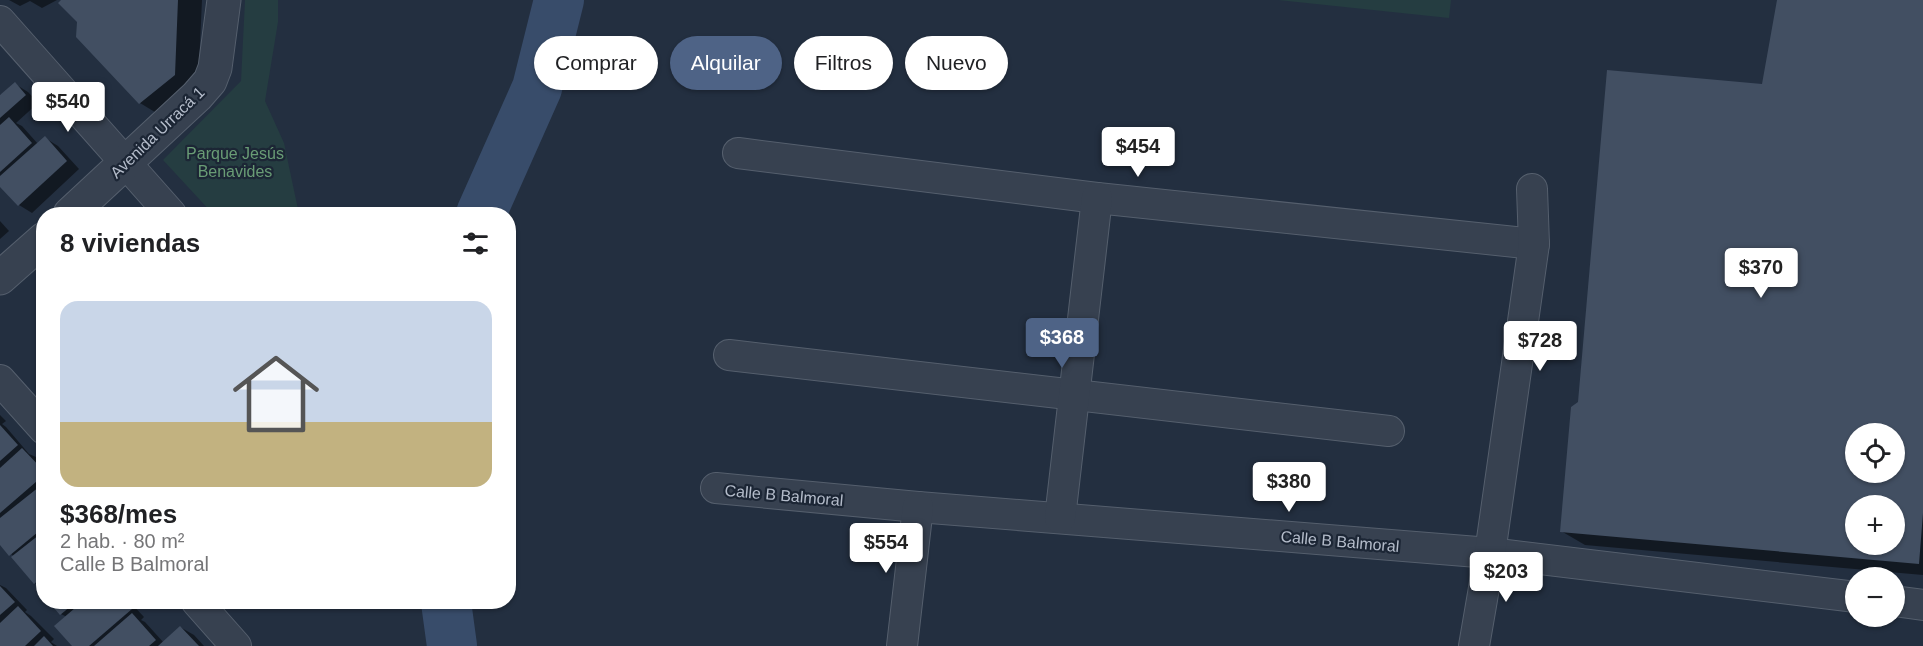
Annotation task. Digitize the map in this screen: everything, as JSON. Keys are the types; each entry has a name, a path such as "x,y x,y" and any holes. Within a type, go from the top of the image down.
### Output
{"street":[{"name":"Avenida Urracá 1","path":"78,207 127,163 210,81 217,62 224,0"},
{"path":"0,21 165,207"},
{"path":"738,153 1096,198 1534,244"},
{"path":"1474,646 1490,553 1534,244 1532,189"},
{"path":"1060,518 1096,198"},
{"path":"0,278 36,245"},
{"path":"729,355 1389,431"},
{"path":"0,380 36,420"},
{"name":"Calle B Balmoral","path":"716,488 918,507 1490,553 1845,596"},
{"path":"902,646 918,507"},
{"path":"1905,602 1923,604"},
{"path":"203,609 236,646"}],"green space":[{"name":"Parque Jesús Benavides","path":"245,0 278,0 278,22 265,101 284,143 298,207 207,207 163,160 241,81"},
{"path":"1278,0 1451,0 1449,18"}],"building":[{"path":"61,0 178,0 175,75 139,104 76,37 77,22 58,3"},
{"path":"1777,0 1923,0 1923,513 1919,564 1560,532 1571,407 1578,402 1607,70 1762,84"},
{"path":"15,82 26,95 0,118 0,95"},
{"path":"9,117 32,143 0,172 0,125"},
{"path":"45,136 67,161 18,206 0,187 0,176"},
{"path":"0,425 18,445 0,461"},
{"path":"22,448 36,463 36,482 0,513 0,468"},
{"path":"36,489 36,534 9,556 0,545 0,518"},
{"path":"36,537 36,582 34,584 11,557"},
{"path":"0,586 15,602 0,615"},
{"path":"18,606 41,631 25,646 0,646 0,623"},
{"path":"55,609 67,609 60,615"},
{"path":"74,609 132,609 89,646 72,646 54,626"},
{"path":"132,613 156,640 149,646 94,646"},
{"path":"180,626 199,646 158,646"},
{"path":"44,636 53,646 34,646"}],"waterway":[{"path":"484,207 537,88 559,0"},
{"path":"447,609 452,646"}]}
